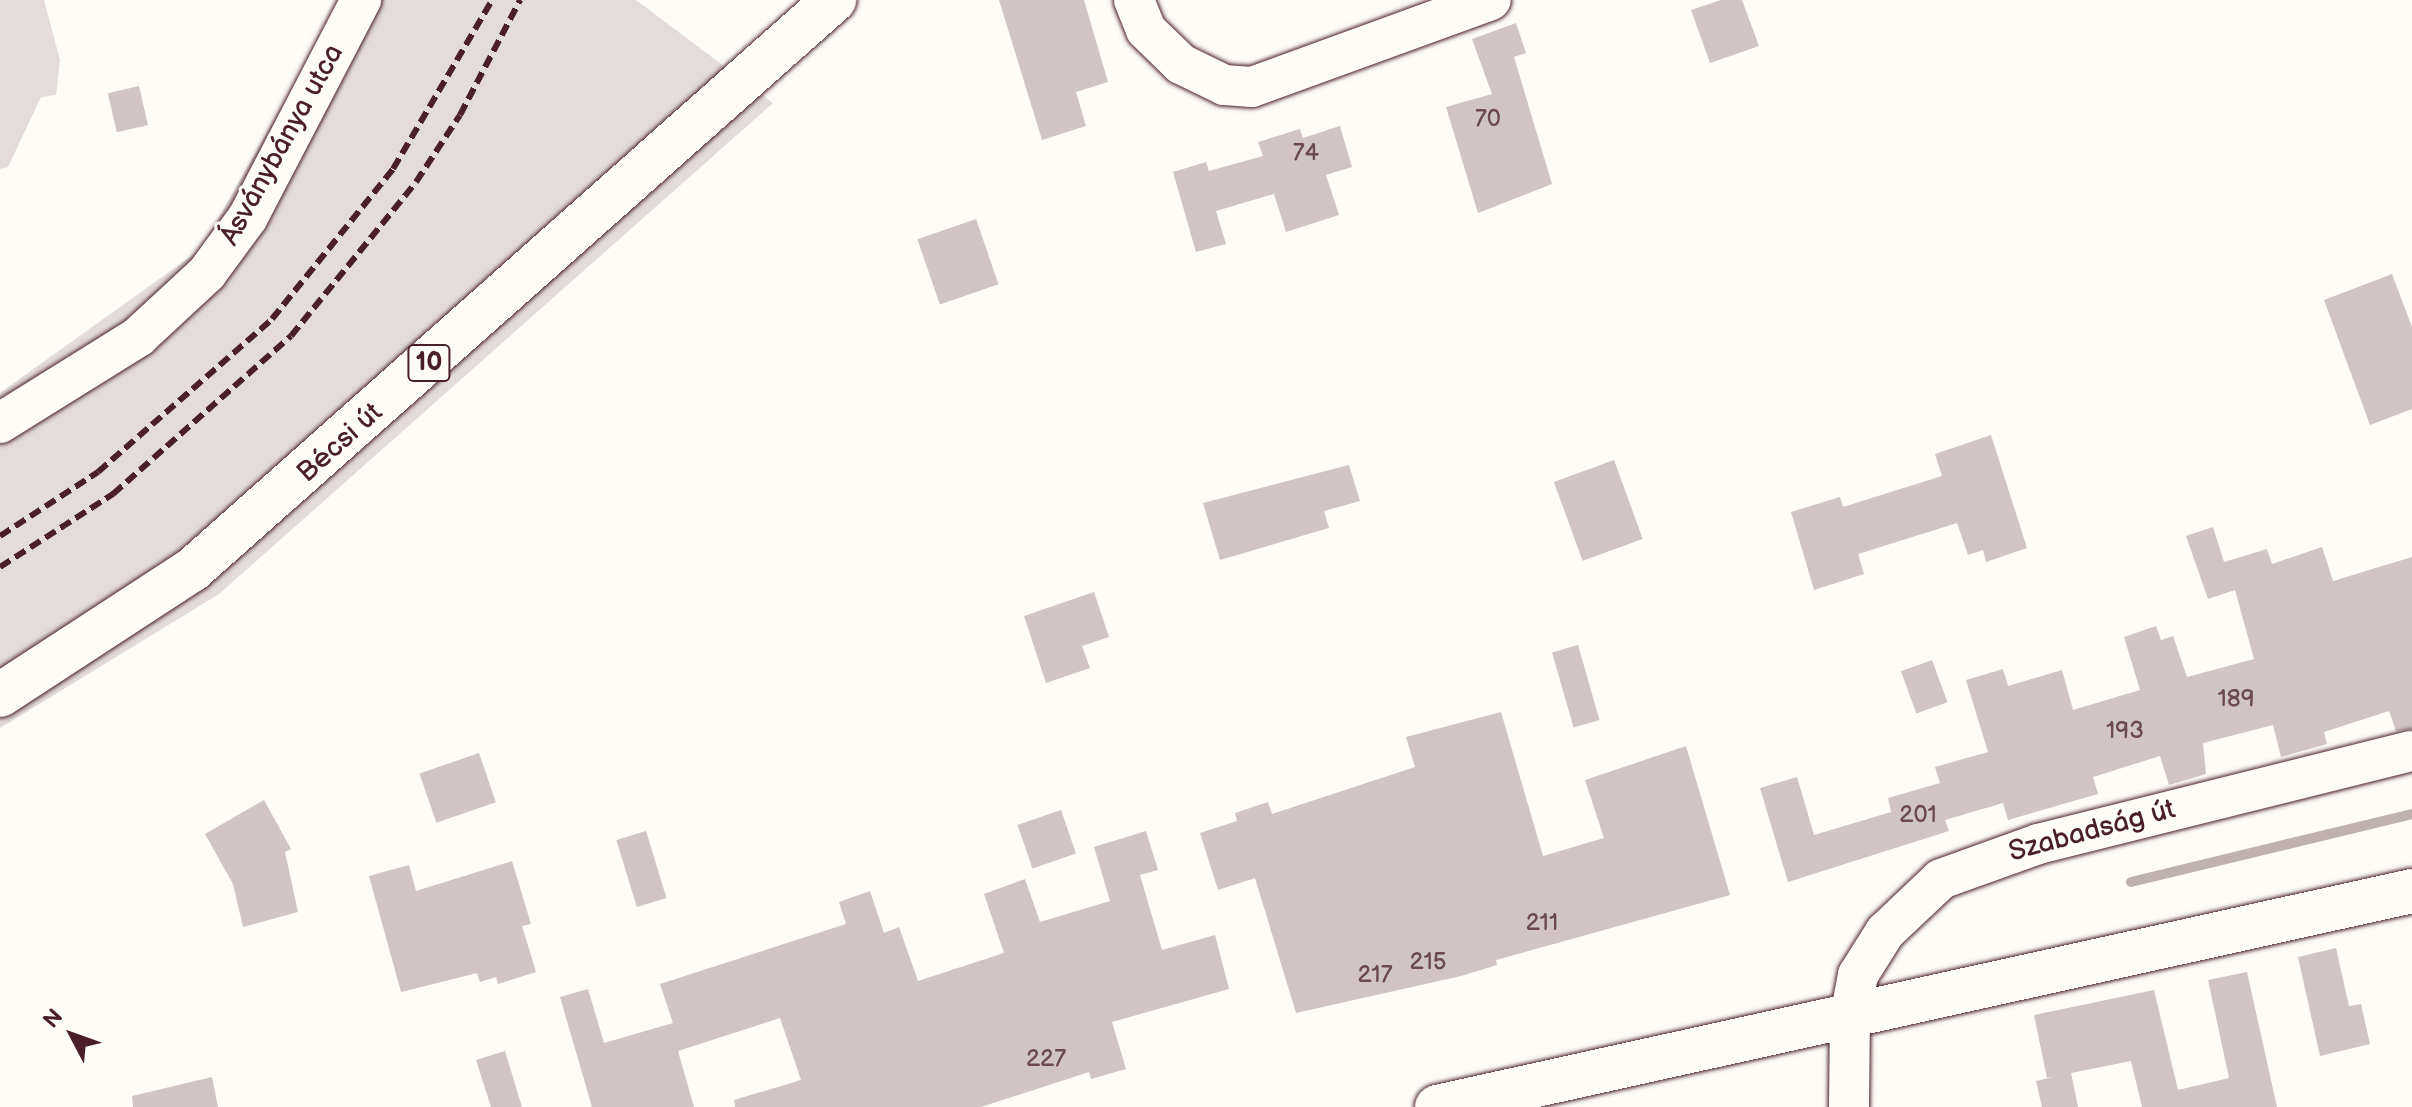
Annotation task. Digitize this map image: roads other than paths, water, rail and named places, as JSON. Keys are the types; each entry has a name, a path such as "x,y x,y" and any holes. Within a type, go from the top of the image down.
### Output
{"main road":[{"name":"Bécsi út","path":"0,695 82,647 203,561 834,0"},
{"path":"1437,1107 2412,891"}],"street":[{"name":"Ásványbánya utca","path":"0,423 138,337 207,273 248,217 361,0"},
{"path":"1134,0 1146,30 1181,64 1224,85 1252,87 1491,0"},
{"name":"Szabadság út","path":"1849,1107 1850,1017 1869,953 1909,906 1953,874 2038,844 2412,751"}],"waterway":[{"path":"2131,882 2412,814"}],"railway":[{"path":"0,536 98,472 272,319 393,169 492,0"},
{"path":"0,567 113,494 291,336 416,182 460,115 520,0"}]}
